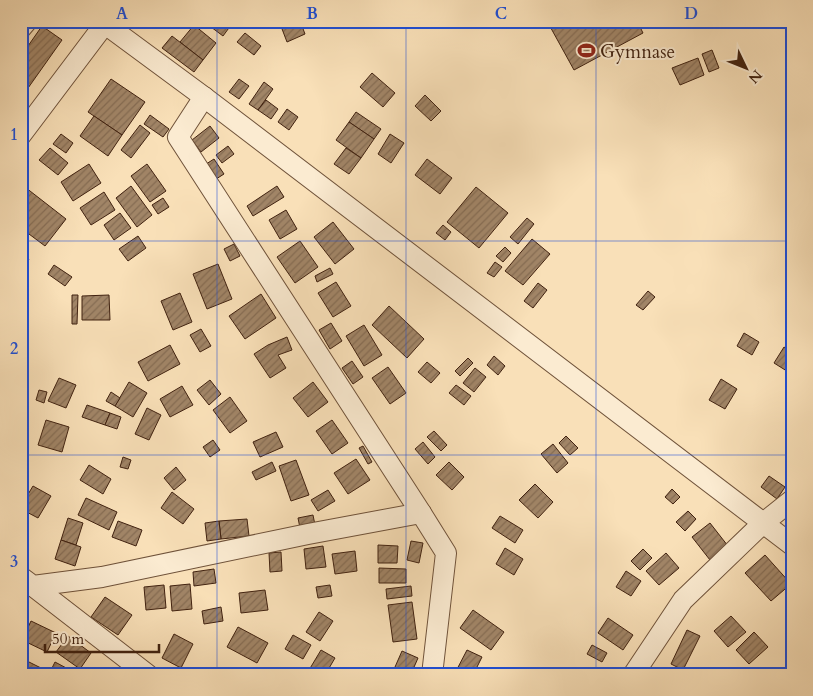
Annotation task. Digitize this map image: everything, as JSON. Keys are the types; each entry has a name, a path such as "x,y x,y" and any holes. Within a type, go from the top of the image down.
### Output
{"street":[{"path":"21,28 27,21"},
{"path":"21,136 104,22 204,96 762,524 792,545"},
{"path":"204,96 178,136 446,553 432,675"},
{"path":"633,675 683,600 762,524 792,500"},
{"path":"27,581 102,577 308,534 421,513"},
{"path":"27,581 148,675"}],"building":[{"path":"203,21 234,21 223,36"},
{"path":"279,21 300,21 305,34 287,42"},
{"name":"Gymnase","path":"547,21 637,21 643,33 574,70"},
{"path":"194,25 216,43 203,60 180,42"},
{"path":"42,26 62,40 21,98 21,56"},
{"path":"245,33 261,46 254,55 237,42"},
{"path":"172,36 203,60 194,72 162,48"},
{"path":"712,50 719,68 709,72 702,54"},
{"path":"698,58 704,75 680,85 672,68"},
{"path":"372,73 395,93 383,107 360,87"},
{"path":"111,79 145,102 122,135 88,112"},
{"path":"239,79 249,86 239,99 229,92"},
{"path":"264,82 273,89 258,110 249,104"},
{"path":"425,95 441,111 431,121 415,106"},
{"path":"266,100 278,109 271,119 258,110"},
{"path":"287,109 298,117 289,130 278,122"},
{"path":"356,112 381,129 374,139 349,122"},
{"path":"150,115 169,129 163,137 144,124"},
{"path":"94,116 122,135 108,156 80,136"},
{"path":"349,122 374,139 361,158 336,140"},
{"path":"140,125 150,133 131,158 121,150"},
{"path":"210,126 219,138 201,152 192,140"},
{"path":"61,134 73,143 66,153 53,144"},
{"path":"390,134 404,143 391,163 378,154"},
{"path":"228,146 234,154 222,163 216,155"},
{"path":"50,148 68,163 58,175 39,160"},
{"path":"346,148 361,158 349,174 334,164"},
{"path":"214,159 224,174 213,181 203,166"},
{"path":"427,159 452,178 440,194 415,175"},
{"path":"89,164 101,183 73,201 61,182"},
{"path":"147,164 166,191 150,202 131,176"},
{"path":"21,184 66,219 45,246 21,228"},
{"path":"131,186 152,215 137,227 116,198"},
{"path":"277,186 284,197 253,216 247,206"},
{"path":"476,187 508,213 479,248 447,222"},
{"path":"104,192 115,210 91,225 80,208"},
{"path":"163,198 169,207 158,214 152,205"},
{"path":"286,210 297,229 280,239 269,220"},
{"path":"120,213 131,228 114,240 104,225"},
{"path":"527,218 534,224 518,244 510,237"},
{"path":"333,222 354,249 335,264 314,237"},
{"path":"443,225 451,232 445,240 436,233"},
{"path":"138,236 146,248 128,261 119,249"},
{"path":"532,239 550,254 523,285 505,271"},
{"path":"300,241 318,267 295,283 277,257"},
{"path":"234,244 240,256 230,261 224,249"},
{"path":"505,247 511,253 503,262 496,256"},
{"path":"21,254 29,259 23,269 21,267"},
{"path":"495,262 502,267 494,277 487,273"},
{"path":"218,264 232,299 207,309 193,274"},
{"path":"54,265 72,277 65,286 48,274"},
{"path":"330,268 333,274 317,282 315,276"},
{"path":"336,282 351,306 333,317 318,293"},
{"path":"538,283 547,290 533,308 524,301"},
{"path":"648,291 655,297 643,310 636,305"},
{"path":"180,293 192,322 173,330 161,301"},
{"path":"261,294 276,318 245,339 229,316"},
{"path":"72,295 78,295 77,324 72,324"},
{"path":"109,295 110,320 82,320 82,296"},
{"path":"389,306 424,339 407,358 372,325"},
{"path":"331,323 342,341 330,349 319,330"},
{"path":"364,325 382,355 364,366 346,336"},
{"path":"201,329 211,346 200,352 190,335"},
{"path":"744,333 759,342 752,355 737,346"},
{"path":"287,337 292,350 278,355 286,368 270,378 254,354 268,345"},
{"path":"170,345 180,364 148,381 138,362"},
{"path":"784,347 792,352 792,371 790,373 774,363"},
{"path":"494,356 505,366 498,375 487,365"},
{"path":"468,358 473,363 460,376 455,371"},
{"path":"352,361 363,377 353,384 342,368"},
{"path":"427,362 440,373 431,383 418,372"},
{"path":"388,367 406,393 390,404 372,378"},
{"path":"475,368 486,377 474,392 463,383"},
{"path":"59,378 76,385 66,408 48,401"},
{"path":"721,379 737,389 725,409 709,400"},
{"path":"210,380 221,394 209,405 197,390"},
{"path":"129,382 147,393 133,417 115,406"},
{"path":"313,382 328,402 308,417 293,398"},
{"path":"456,385 471,396 464,405 449,393"},
{"path":"182,386 193,405 170,417 160,399"},
{"path":"39,390 47,392 44,403 36,400"},
{"path":"111,392 120,398 115,406 106,401"},
{"path":"230,397 247,421 230,433 213,410"},
{"path":"87,405 110,413 105,425 82,417"},
{"path":"147,408 161,415 149,440 135,434"},
{"path":"110,413 121,417 117,429 105,425"},
{"path":"46,420 69,427 62,452 38,445"},
{"path":"332,420 348,443 332,454 316,431"},
{"path":"434,431 447,445 441,451 427,437"},
{"path":"276,432 283,447 260,457 253,442"},
{"path":"566,436 578,448 570,455 559,443"},
{"path":"213,440 220,450 210,457 203,447"},
{"path":"423,442 435,457 428,464 415,449"},
{"path":"553,444 568,463 557,473 541,454"},
{"path":"363,446 372,462 368,464 359,448"},
{"path":"123,457 131,460 128,469 120,467"},
{"path":"356,459 370,480 348,494 334,473"},
{"path":"296,460 309,495 291,501 279,466"},
{"path":"272,462 276,471 256,480 252,472"},
{"path":"449,462 464,477 452,490 436,475"},
{"path":"89,465 111,479 103,494 80,480"},
{"path":"176,467 186,480 174,490 164,478"},
{"path":"769,476 785,487 777,499 761,487"},
{"path":"535,484 553,502 538,518 519,500"},
{"path":"33,486 51,496 38,518 21,509"},
{"path":"672,489 680,497 673,504 665,497"},
{"path":"328,490 335,501 318,511 311,500"},
{"path":"172,492 194,509 183,524 161,508"},
{"path":"86,498 117,512 109,530 78,515"},
{"path":"688,511 696,519 685,531 676,522"},
{"path":"313,515 315,525 300,528 298,518"},
{"path":"500,516 523,530 515,543 492,528"},
{"path":"68,518 83,523 76,545 61,540"},
{"path":"247,519 249,536 221,539 219,521"},
{"path":"118,521 142,530 136,546 112,537"},
{"path":"219,521 221,539 207,541 205,523"},
{"path":"710,523 728,546 710,560 692,537"},
{"path":"61,540 81,547 75,566 55,559"},
{"path":"411,541 423,543 419,563 407,560"},
{"path":"378,545 398,546 397,563 378,563"},
{"path":"323,546 326,567 306,569 304,549"},
{"path":"505,548 523,559 514,575 496,564"},
{"path":"643,549 652,558 640,570 631,561"},
{"path":"355,551 357,571 335,574 332,554"},
{"path":"281,552 282,571 270,572 269,553"},
{"path":"666,553 679,568 659,585 646,571"},
{"path":"765,555 791,584 771,601 745,573"},
{"path":"379,568 406,569 406,583 379,583"},
{"path":"214,569 216,583 194,586 193,572"},
{"path":"626,571 641,581 631,596 616,587"},
{"path":"190,584 192,609 172,611 170,586"},
{"path":"164,585 166,608 146,610 144,587"},
{"path":"330,585 332,596 318,598 316,587"},
{"path":"411,586 412,596 387,599 386,589"},
{"path":"265,590 268,610 241,613 239,593"},
{"path":"105,597 132,615 118,635 91,617"},
{"path":"412,602 417,639 393,642 388,605"},
{"path":"221,607 223,621 204,624 202,611"},
{"path":"473,610 504,632 491,650 460,628"},
{"path":"319,612 333,621 320,641 306,632"},
{"path":"731,616 746,632 728,647 714,631"},
{"path":"608,618 633,635 623,650 598,633"},
{"path":"31,621 56,633 47,652 22,640"},
{"path":"238,627 268,643 257,663 227,647"},
{"path":"687,630 700,636 683,670 671,664"},
{"path":"754,632 768,647 749,664 736,650"},
{"path":"174,634 193,644 181,668 162,658"},
{"path":"293,635 311,645 303,659 285,649"},
{"path":"68,636 91,653 80,669 56,652"},
{"path":"592,645 607,653 602,662 587,654"},
{"path":"321,650 335,658 325,675 318,675 309,670"},
{"path":"467,650 482,657 473,675 454,675"},
{"path":"402,651 418,658 411,674 395,667"},
{"path":"25,660 43,669 40,675 34,675 21,668"},
{"path":"55,662 70,670 68,675 56,675 50,672"}],"place":[{"name":"Gymnase","path":"586,51"}]}
